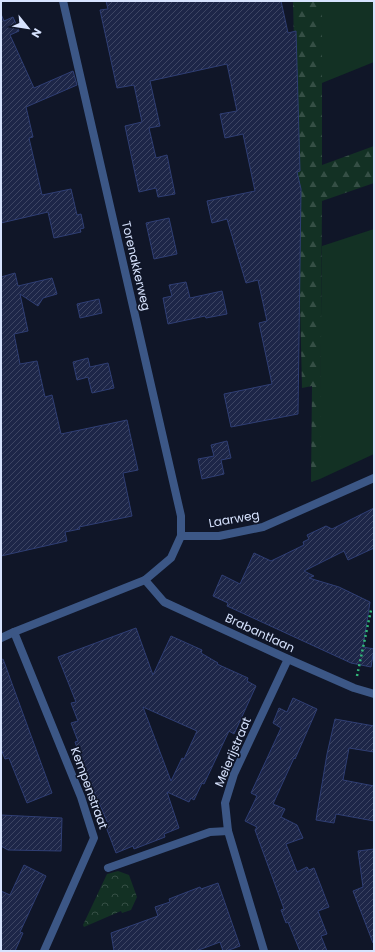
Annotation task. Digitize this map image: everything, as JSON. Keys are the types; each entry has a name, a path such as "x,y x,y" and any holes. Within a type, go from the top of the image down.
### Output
{"street":[{"name":"Torenakkerweg","path":"63,1 181,516 181,536"},
{"name":"Laarweg","path":"181,536 219,536 262,527 374,478"},
{"path":"1,638 145,580 171,558 181,536"},
{"name":"Brabantlaan","path":"145,580 164,602 354,688 374,694"},
{"name":"Kempenstraat","path":"14,632 81,797 94,838 44,951"},
{"name":"Meierijstraat","path":"264,951 228,831 225,803 234,774 288,659"},
{"path":"108,868 210,832 228,831"}],"path":[{"path":"354,688 371,610"}],"green space":[{"path":"293,1 322,1 322,165 374,146 374,183 322,201 320,479 311,482 312,386 302,388"},
{"path":"322,1 374,1 374,62 322,83"},
{"path":"374,229 374,454 320,479 322,246"},
{"path":"118,871 129,875 137,897 131,910 122,913 121,911 84,927 83,925 107,874"}],"building":[{"path":"106,1 281,1 288,33 296,31 300,171 297,172 301,189 298,414 231,427 224,394 272,384 259,323 267,321 258,280 246,283 227,219 212,223 207,201 255,191 243,134 225,138 220,114 237,111 227,64 150,81 160,126 149,128 156,158 167,155 175,194 158,197 156,188 139,192 125,126 142,122 134,85 117,88 100,10 108,9"},
{"path":"1,14 4,21 13,17 19,31 10,35 34,88 73,71 77,85 26,107 33,137 29,138 42,195 71,189 77,215 81,214 84,228 80,229 81,232 54,238 48,212 1,223"},
{"path":"169,218 177,254 154,259 146,223"},
{"path":"15,273 18,286 52,278 57,294 43,298 38,306 20,294 28,331 14,334 20,364 37,361 45,397 52,395 61,434 127,420 138,470 123,473 132,516 79,527 80,529 65,532 67,541 1,556 1,277"},
{"path":"186,282 190,298 222,291 227,314 206,318 205,316 168,324 163,298 172,296 169,285"},
{"path":"99,299 102,313 80,318 77,304"},
{"path":"88,358 90,367 108,363 114,388 92,393 88,377 77,380 73,362"},
{"path":"227,441 231,458 221,460 224,474 202,479 198,459 214,456 211,445"},
{"path":"374,508 374,548 348,560 344,551 304,571 314,576 309,578 339,587 370,602 363,647 374,649 371,667 351,663 227,606 228,603 213,596 222,575 240,584 254,553 271,561 304,545 303,542 309,539 307,535 326,526 332,529"},
{"path":"136,628 153,675 171,636 202,650 201,653 218,663 217,664 248,678 247,681 256,686 234,734 229,731 204,784 202,783 194,800 191,798 189,802 167,792 179,828 164,834 165,837 134,849 133,846 116,853 106,827 109,826 86,773 75,742 78,741 71,723 78,721 71,703 76,702 58,657","holes":["143,707 197,731 184,759 182,758 171,781"]},
{"path":"3,659 52,793 27,803 9,758 5,759 1,749 1,660"},
{"path":"293,698 317,709 273,804 285,809 281,817 297,825 303,838 286,844 297,872 307,867 309,870 314,868 329,907 318,911 327,934 321,936 327,951 300,951 288,922 286,923 281,910 284,909 255,830 257,827 245,821 257,796 251,793 281,728 273,723 279,708 287,712"},
{"path":"335,719 374,726 374,752 349,748 343,780 374,786 374,821 336,814 334,823 316,820 327,754"},
{"path":"1,815 62,818 61,851 8,850 1,846"},
{"path":"374,849 373,943 353,891 363,887 358,851"},
{"path":"24,865 46,876 20,932 23,933 15,951 1,951 1,891 10,895"},
{"path":"218,883 240,946 223,951 220,942 196,951 114,951 111,933 158,916 155,907 170,902 169,899 200,887 201,889"}]}
